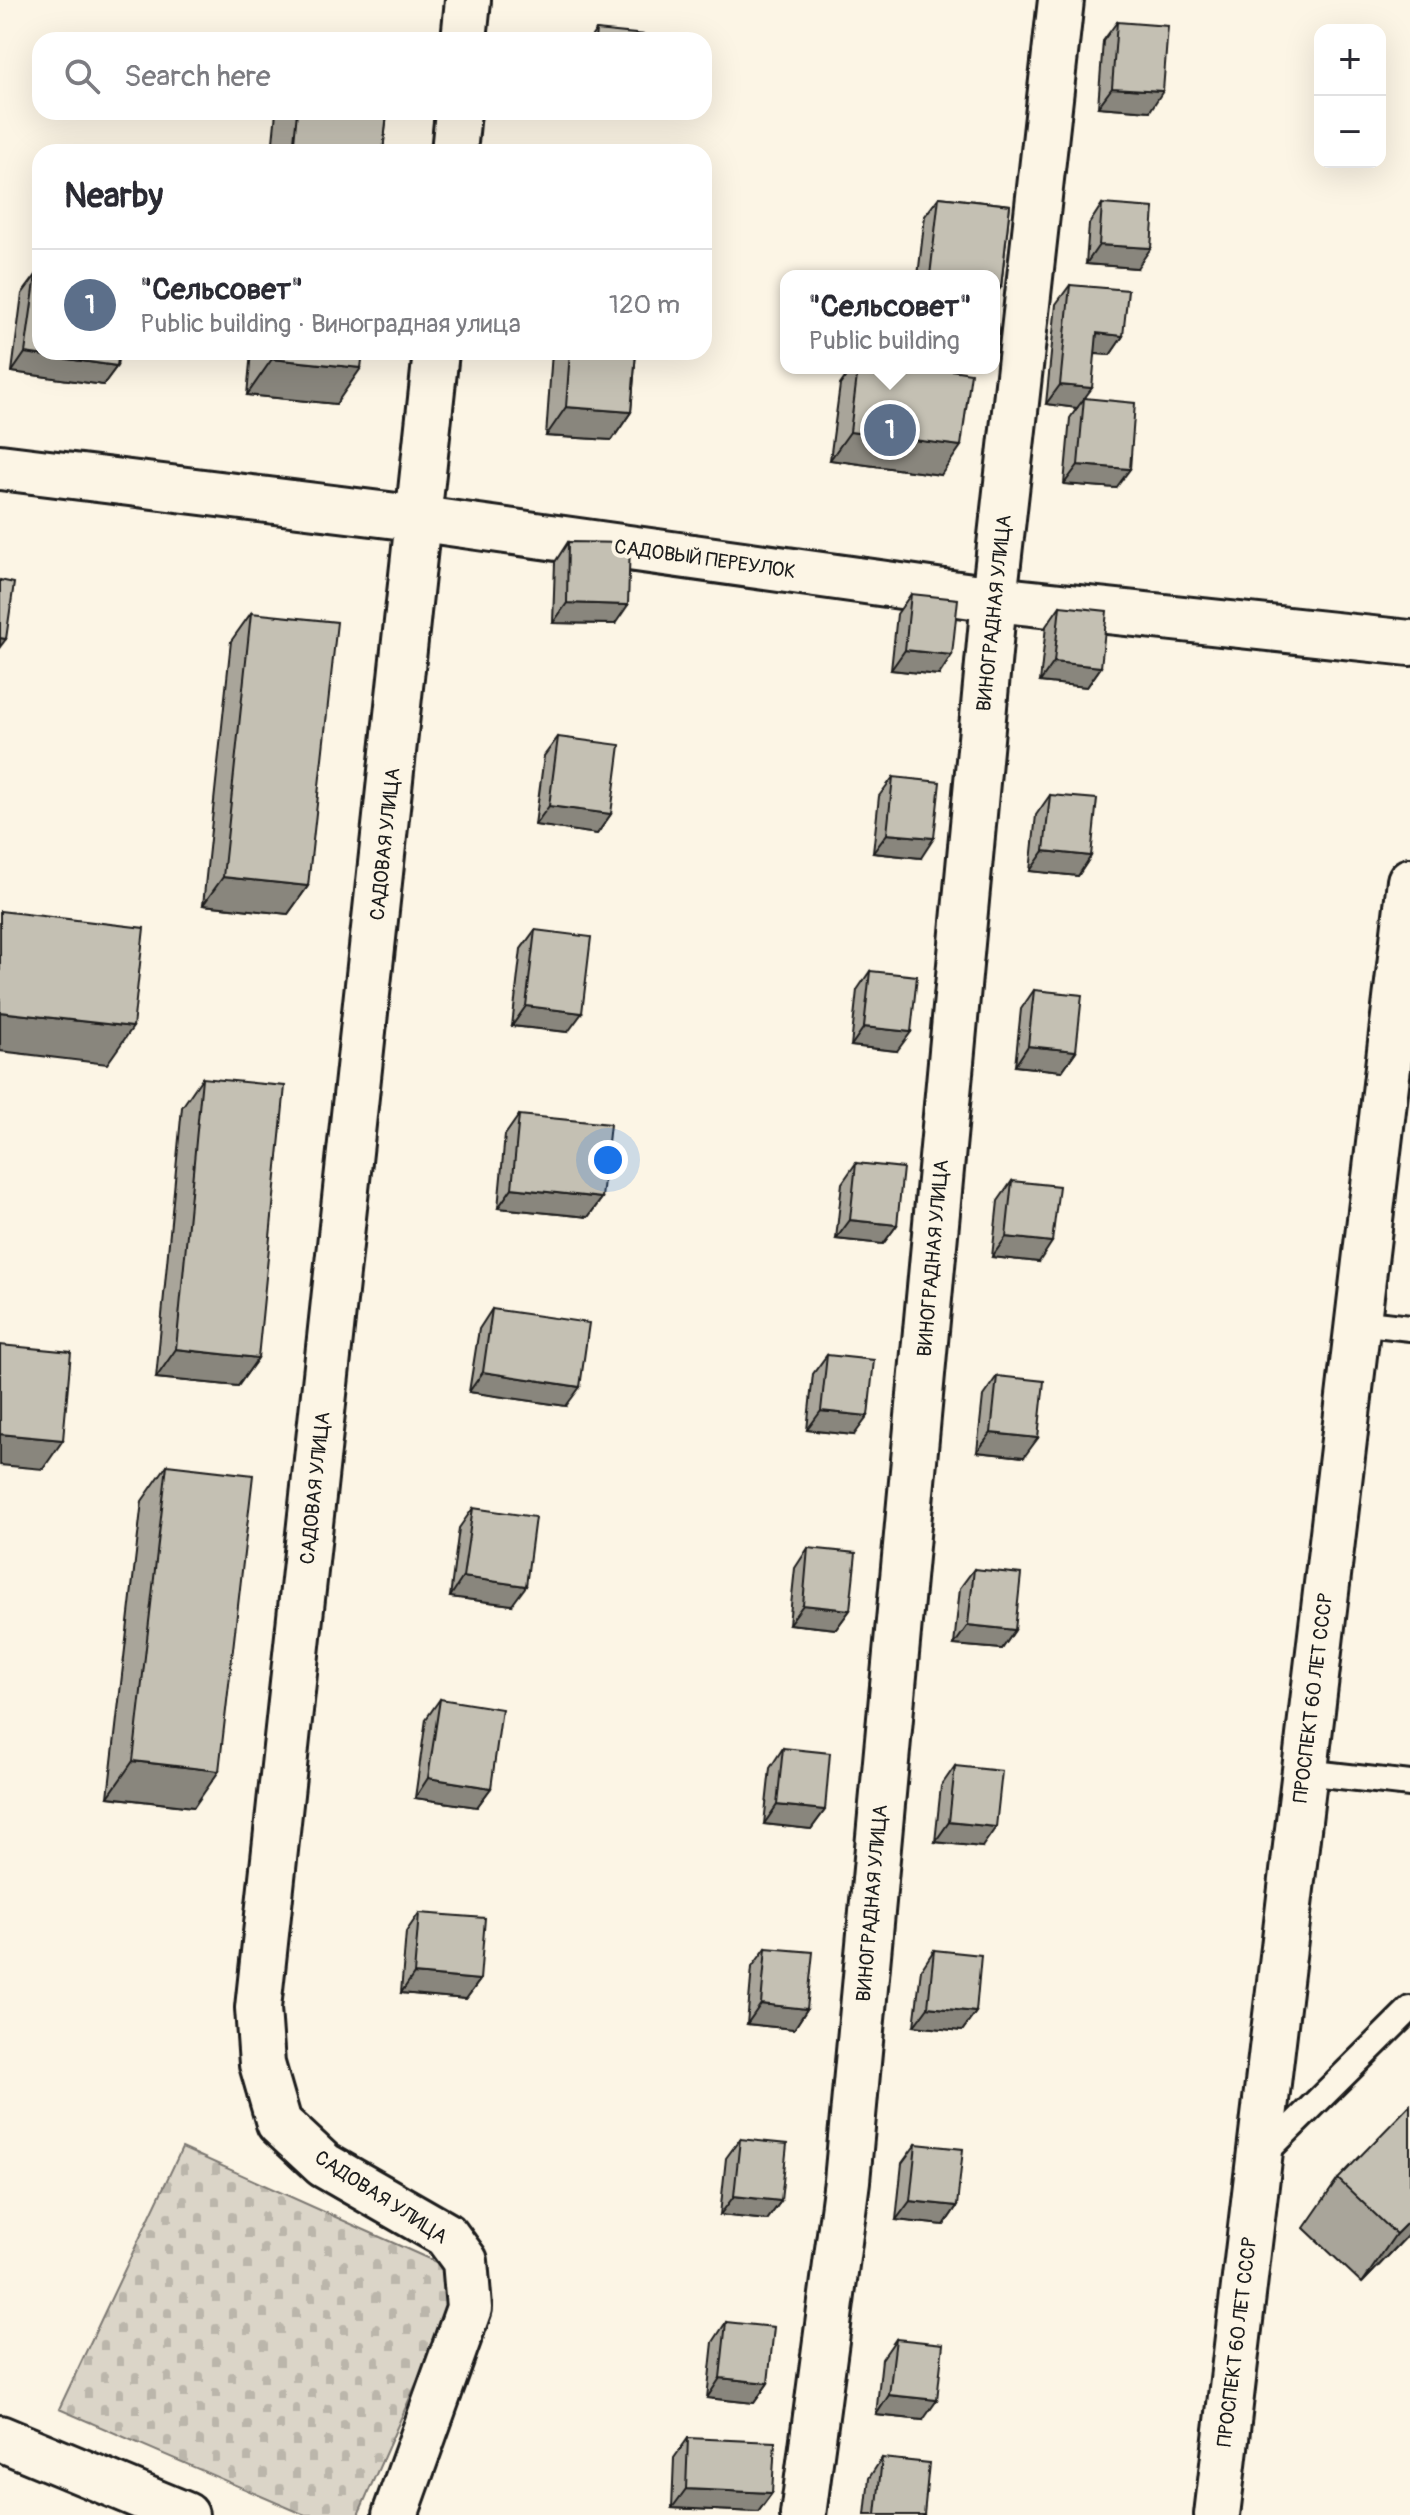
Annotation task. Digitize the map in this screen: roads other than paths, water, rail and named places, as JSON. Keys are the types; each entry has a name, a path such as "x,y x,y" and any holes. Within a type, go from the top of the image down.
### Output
{"street":[{"path":"465,32 468,0"},
{"name":"ВИНОГРАДНАЯ УЛИЦА","path":"803,2515 847,2181 994,599 1061,0"},
{"path":"455,144 457,120"},
{"name":"САДОВАЯ УЛИЦА","path":"395,2515 469,2308 465,2261 446,2235 324,2165 279,2123 262,2064 258,2008 421,519 435,360"},
{"name":"САДОВЫЙ ПЕРЕУЛОК","path":"0,467 421,519 994,599 1410,643"},
{"name":"ПРОСПЕКТ 60 ЛЕТ СССР","path":"1217,2515 1410,881"},
{"path":"0,2438 186,2515"}],"lane":[{"path":"1358,1322 1410,1328"},
{"path":"1305,1772 1410,1784"},
{"path":"1259,2160 1410,2009"}],"place":[{"name":"\"Сельсовет\"","path":"890,430"}]}
